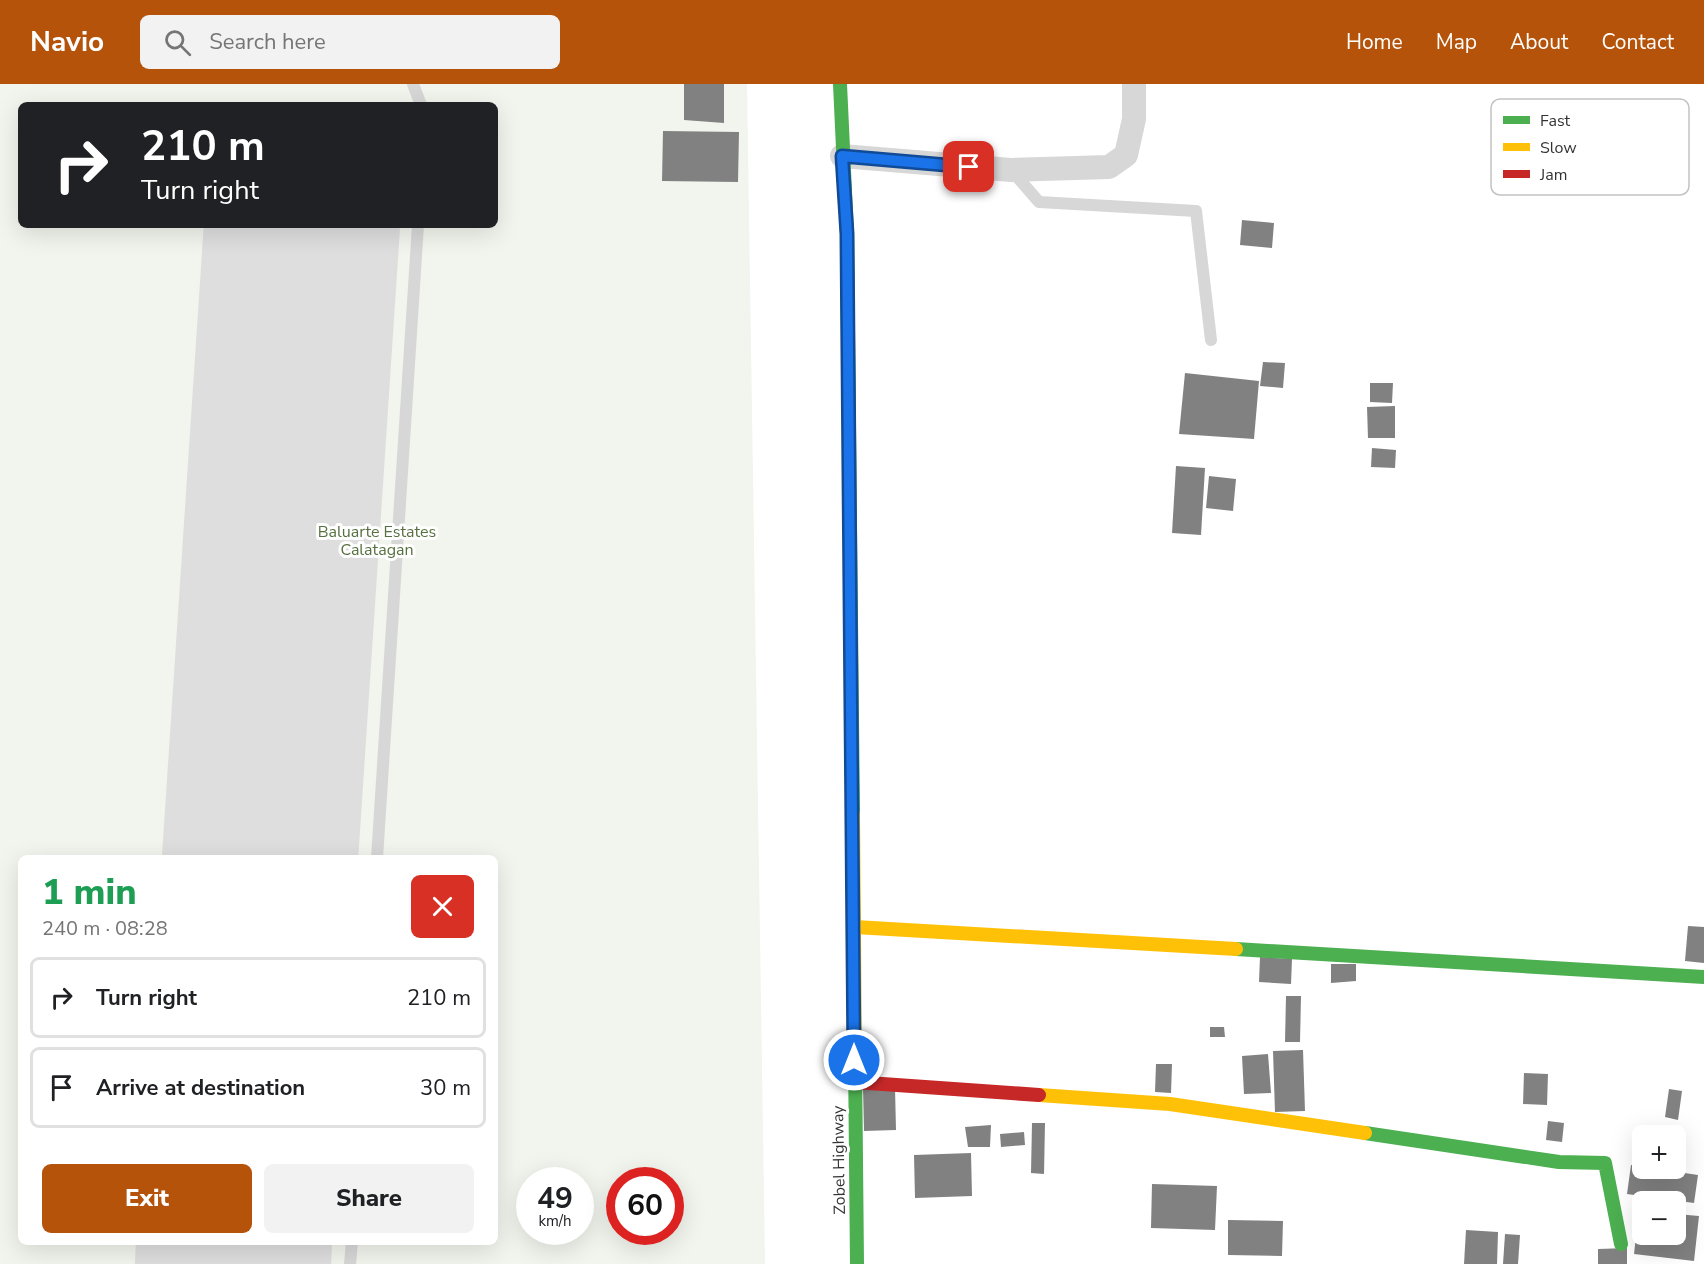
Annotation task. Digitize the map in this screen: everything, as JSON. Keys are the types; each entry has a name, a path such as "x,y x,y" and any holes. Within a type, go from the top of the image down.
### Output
{"street":[{"name":"Zobel Highway","path":"840,84 847,234 857,1264"},
{"path":"842,156 1011,170 1109,167 1126,155 1134,119 1134,84"},
{"path":"855,927 1704,977"},
{"path":"854,1082 1170,1104 1559,1162 1605,1163 1621,1244"}],"lane":[{"path":"412,84 420,102"},
{"path":"1011,170 1039,202 1196,211 1211,339"},
{"path":"377,855 418,228"},
{"path":"350,1264 352,1245"}],"green space":[{"name":"Baluarte Estates Calatagan","path":"0,84 747,84 765,1264 0,1264"}],"building":[{"path":"684,84 724,84 724,123 684,120"},
{"path":"663,131 739,132 738,182 662,181"},
{"path":"1242,220 1274,223 1272,248 1240,245"},
{"path":"1263,362 1285,363 1283,388 1260,386"},
{"path":"1185,373 1259,381 1254,439 1179,434"},
{"path":"1370,383 1393,383 1392,403 1370,402"},
{"path":"1395,406 1395,438 1368,438 1367,407"},
{"path":"1372,448 1396,450 1395,468 1371,467"},
{"path":"1176,466 1205,468 1201,535 1172,533"},
{"path":"1209,476 1236,479 1233,511 1206,508"},
{"path":"1688,926 1704,927 1704,963 1685,961"},
{"path":"1260,957 1292,959 1291,984 1259,982"},
{"path":"1331,964 1356,964 1356,981 1331,983"},
{"path":"1286,996 1301,996 1300,1042 1285,1042"},
{"path":"1210,1027 1224,1027 1225,1037 1210,1037"},
{"path":"1303,1050 1305,1111 1275,1112 1273,1051"},
{"path":"1268,1054 1271,1093 1244,1094 1242,1056"},
{"path":"1156,1064 1172,1064 1171,1093 1155,1092"},
{"path":"1524,1073 1548,1074 1547,1105 1523,1104"},
{"path":"863,1088 895,1088 896,1130 864,1131"},
{"path":"1669,1089 1682,1091 1678,1120 1665,1117"},
{"path":"1548,1121 1564,1123 1562,1142 1546,1140"},
{"path":"1032,1123 1045,1123 1044,1174 1031,1173"},
{"path":"991,1125 990,1147 968,1147 965,1127"},
{"path":"1024,1132 1025,1145 1001,1147 1000,1134"},
{"path":"971,1153 972,1196 915,1198 914,1155"},
{"path":"1631,1165 1632,1179 1686,1179 1686,1173 1698,1175 1694,1203 1686,1202 1686,1191 1632,1191 1632,1195 1627,1194"},
{"path":"1152,1184 1217,1186 1215,1230 1151,1228"},
{"path":"1686,1215 1699,1216 1694,1261 1634,1254 1635,1245 1686,1245"},
{"path":"1228,1220 1283,1221 1282,1256 1228,1255"},
{"path":"1466,1230 1498,1232 1497,1264 1464,1264"},
{"path":"1505,1234 1520,1235 1518,1264 1503,1264"},
{"path":"1627,1248 1627,1264 1598,1264 1598,1249"}],"runway":[{"path":"260,855 302,228"},
{"path":"233,1264 234,1245"}],"traffic: fast":[{"path":"840,84 847,234 853,814"},
{"path":"1236,949 1704,977"},
{"path":"855,1056 857,1264"},
{"path":"1365,1133 1559,1162 1605,1163 1621,1244"}],"traffic: slow":[{"path":"853,814 855,1056"},
{"path":"855,927 1236,949"},
{"path":"1039,1095 1170,1104 1365,1133"}],"traffic: jam":[{"path":"854,1082 1039,1095"}],"route":[{"path":"854,1060 855,927 847,234 842,156 969,167"}]}
